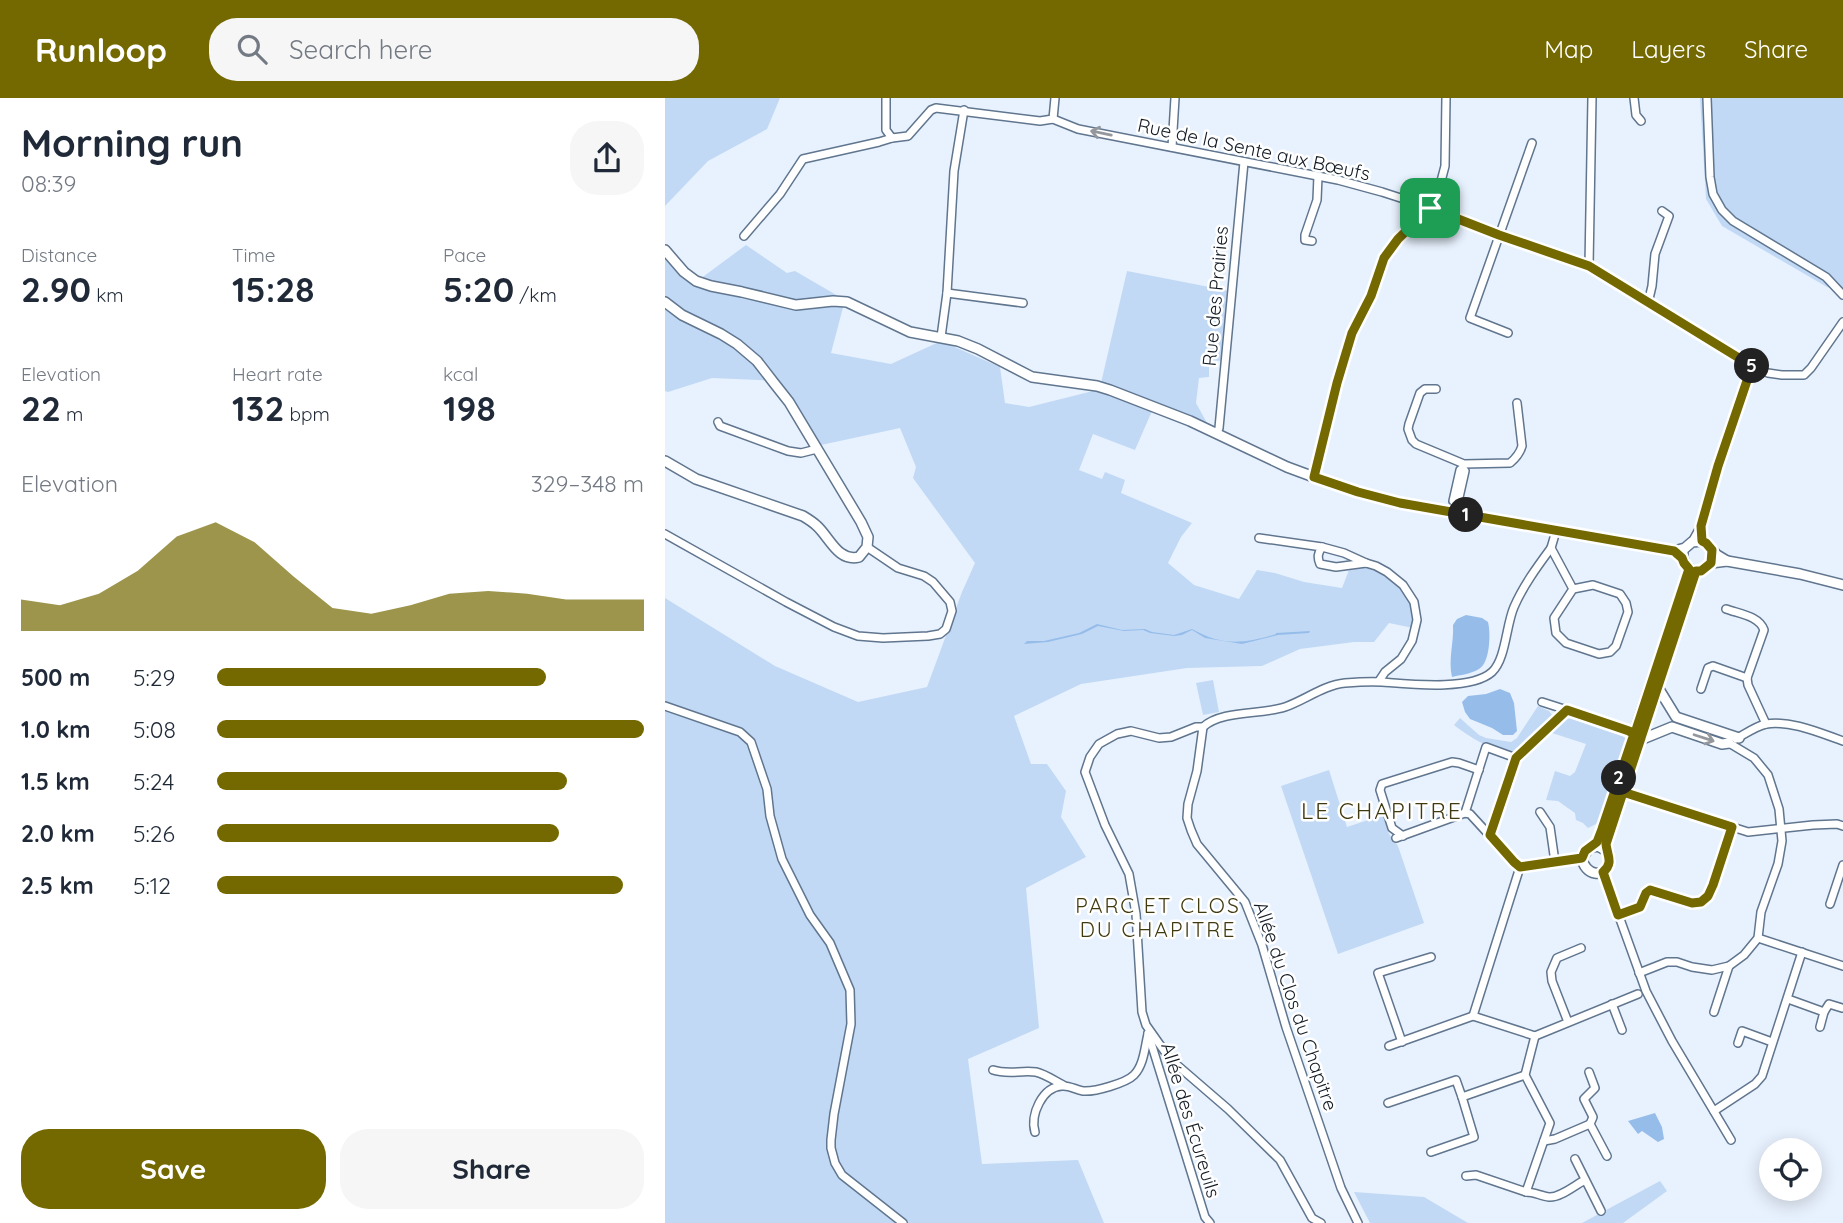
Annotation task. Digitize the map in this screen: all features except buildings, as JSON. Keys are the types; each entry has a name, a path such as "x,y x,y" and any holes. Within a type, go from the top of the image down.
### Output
{"street":[{"path":"886,98 886,130 891,138"},
{"path":"1053,119 1055,98"},
{"path":"1171,147 1175,98"},
{"path":"1314,477 1352,333 1371,296 1384,258 1398,239 1430,208 1440,185 1445,166 1445,98"},
{"path":"1589,266 1592,98"},
{"path":"1634,98 1636,115 1641,121"},
{"path":"1707,98 1710,177 1713,194 1722,210 1733,221 1826,277 1843,295"},
{"name":"Rue de la Sente aux Bœufs","path":"744,236 780,194 803,159 908,136 931,110 936,108 964,110 1040,121 1053,119 1078,129 1318,176 1419,203 1499,235 1589,266 1752,366 1768,373 1804,375 1843,322"},
{"path":"941,337 947,293 954,172 964,110"},
{"path":"1508,332 1470,318 1532,143"},
{"name":"Rue des Prairies","path":"1217,433 1244,162"},
{"path":"1312,241 1305,240 1305,235 1317,200 1318,176"},
{"path":"1648,303 1655,254 1669,216 1663,211"},
{"path":"665,250 684,272 696,281 796,306 847,302 910,332 941,337 978,349 1032,377 1097,386 1156,407 1287,467 1358,492 1400,503 1455,508 1556,531 1674,551 1706,543 1727,561"},
{"path":"947,293 1023,303"},
{"path":"665,302 682,315 729,339 757,361 789,402 861,523 868,537 867,547 859,557 852,559 843,555 817,526 803,516 696,479 665,461"},
{"path":"1752,366 1719,462 1701,526 1684,563 1693,570 1701,571 1711,563 1727,561 1843,585"},
{"path":"1436,389 1425,389 1420,393 1409,424 1409,435 1416,444 1463,467 1510,463 1516,458 1522,446 1517,403"},
{"path":"718,422 720,426 788,451 801,453 817,449"},
{"path":"1455,508 1465,471 1463,467"},
{"path":"1321,1223 1312,1218 1280,1160 1228,1109 1170,1059 1147,1029 1142,1012 1136,914 1129,874 1105,825 1085,772 1090,757 1099,744 1117,734 1132,731 1171,737 1226,716 1285,707 1341,683 1380,681 1441,685 1485,678 1499,661 1514,606 1551,548 1556,531"},
{"path":"665,534 786,602 834,627 858,636 928,636 940,634 946,629 952,611 950,602 933,582 924,576 898,568 867,547"},
{"path":"1259,538 1344,553 1387,572 1403,585 1413,601 1417,620 1412,641 1401,659 1385,671 1380,681"},
{"path":"1322,547 1318,559 1324,566 1366,563"},
{"path":"1551,548 1573,589"},
{"path":"1711,563 1712,550"},
{"path":"1638,736 1606,844 1609,865 1603,872 1593,873 1582,863 1582,858 1585,851 1597,842 1638,736 1693,570"},
{"path":"1593,585 1620,594 1626,603 1628,612 1616,646 1610,652 1599,654 1566,643 1556,633 1554,618 1573,589 1593,585"},
{"path":"1726,610 1756,619 1762,623 1765,630 1747,678 1766,724"},
{"path":"1702,689 1708,668 1713,666 1747,678"},
{"path":"1655,685 1676,717 1739,738"},
{"path":"1542,702 1645,738 1672,727 1722,744 1766,724 1783,724 1843,741"},
{"path":"665,706 740,732 751,742 767,789 770,816 782,859 810,915 830,943 849,990 851,1024 831,1140 835,1163 842,1175 903,1223"},
{"path":"1490,835 1516,758 1567,710"},
{"path":"1672,727 1676,717"},
{"name":"Allée du Clos du Chapitre","path":"1203,727 1198,771 1188,804 1187,818 1197,844 1245,902 1262,945 1286,1027 1341,1188 1358,1223"},
{"path":"1639,973 1667,962 1712,970 1729,966 1744,955 1758,937 1761,912 1778,863 1782,841 1779,809 1767,775 1754,758 1729,743"},
{"path":"1465,813 1486,747 1516,758"},
{"path":"1479,770 1452,762 1382,784 1380,790 1392,828 1399,837 1465,813 1470,814 1520,867 1582,858"},
{"path":"1623,792 1748,832 1813,825 1837,824 1843,827"},
{"path":"1540,812 1550,827 1555,862"},
{"path":"1618,915 1640,907 1650,890 1692,903 1701,902 1708,896 1713,885 1732,827"},
{"path":"1593,846 1607,851"},
{"path":"1830,904 1843,865"},
{"path":"1473,1016 1520,867"},
{"path":"1603,872 1646,991 1672,1041 1731,1140"},
{"path":"1758,937 1843,966"},
{"path":"1567,1022 1551,972 1557,958 1581,948"},
{"path":"1714,1111 1755,1084 1762,1076 1802,952"},
{"path":"1402,1042 1378,974 1431,957"},
{"path":"1714,1012 1729,966"},
{"path":"1389,1046 1473,1016 1535,1036 1638,994"},
{"path":"1788,999 1824,1012"},
{"path":"1612,1004 1622,1030"},
{"path":"1820,1027 1829,1004 1842,1008"},
{"path":"993,1070 1007,1073 1034,1072 1086,1091 1123,1082 1138,1070 1144,1054 1147,1029"},
{"name":"Allée des Écureuils","path":"1147,1029 1205,1217 1210,1223"},
{"path":"1738,1043 1742,1031 1772,1042"},
{"path":"1526,1192 1550,1124 1525,1075 1535,1036"},
{"path":"1544,1141 1590,1124 1593,1117 1584,1099 1595,1088 1589,1072"},
{"path":"1462,1097 1525,1075"},
{"path":"1388,1103 1455,1080 1474,1137 1431,1152"},
{"path":"1035,1132 1033,1119 1042,1099 1053,1089 1064,1085"},
{"path":"1590,1124 1607,1156"},
{"path":"1575,1159 1601,1211"},
{"path":"1466,1176 1476,1175 1550,1197 1557,1196 1585,1180"}],"shaded area":[{"path":"665,98 780,98 767,129 708,161 665,206"},
{"path":"1700,98 1843,98 1843,292 1827,287 1722,226 1706,199"},
{"path":"746,245 787,273 795,271 845,300 831,353 891,364 941,341 1000,367 1005,403 1029,407 1097,390 1152,411 1135,450 1093,434 1079,470 1102,479 1105,472 1125,480 1121,493 1192,523 1181,537 1168,563 1194,585 1239,599 1257,570 1342,588 1349,570 1370,567 1392,579 1411,604 1413,628 1389,623 1374,642 1300,649 1262,666 1187,668 1081,684 1014,716 1031,764 1047,764 1066,791 1061,817 1086,857 1026,888 1039,1028 968,1059 982,1164 1078,1160 1104,1223 665,1223 665,598 775,666 858,702 927,687 975,563 913,478 916,467 900,428 821,445 778,381 712,378 665,391 665,255 700,279"},
{"path":"1127,271 1230,291 1222,361 1209,360 1209,377 1199,378 1196,403 1207,423 1101,383"},
{"path":"1466,615 1488,622 1487,654 1483,666 1479,669 1452,677 1453,625 1457,619"},
{"path":"1097,624 1122,630 1145,629 1174,635 1192,629 1222,641 1205,638 1192,630 1174,636 1150,633 1143,630 1124,631 1098,626 1082,634 1048,642 1024,644 1027,641 1044,641 1079,633"},
{"path":"1310,631 1278,635 1242,644 1224,641 1253,640 1276,633"},
{"path":"1213,680 1219,712 1203,715 1196,683"},
{"path":"1500,689 1510,693 1514,703 1517,731 1513,735 1503,735 1470,719 1462,702 1468,696"},
{"path":"1538,706 1549,711 1552,715 1550,719 1514,753 1485,744 1454,725 1460,718 1479,735 1511,742 1517,738"},
{"path":"1571,718 1626,739 1598,822 1588,828 1576,820 1575,813 1558,801 1546,800 1555,771 1570,776 1575,772 1586,744 1552,733"},
{"path":"1329,770 1347,827 1383,815 1389,834 1398,846 1424,923 1338,954 1281,786"},
{"path":"1655,1113 1664,1139 1658,1142 1642,1131 1638,1134 1628,1121"},
{"path":"1660,1181 1667,1191 1623,1223 1582,1223"},
{"path":"1354,1192 1424,1197 1468,1223 1370,1223"}],"district":[{"name":"LE CHAPITRE","path":"1382,810"},
{"name":"PARC ET CLOS DU CHAPITRE","path":"1158,917"}],"route":[{"path":"1430,208 1398,239 1384,258 1371,296 1352,333 1314,477 1400,503 1674,551 1682,558 1689,569 1636,730 1634,734 1597,842 1585,851 1582,858 1520,867 1490,835 1516,758 1567,710 1629,731 1634,734 1641,738 1623,792 1732,827 1713,885 1708,896 1701,902 1692,903 1650,890 1640,907 1618,915 1603,872 1610,860 1606,844 1641,738 1696,571 1701,571 1711,563 1712,550 1702,541 1701,526 1719,462 1752,366 1589,266 1430,208"}]}
